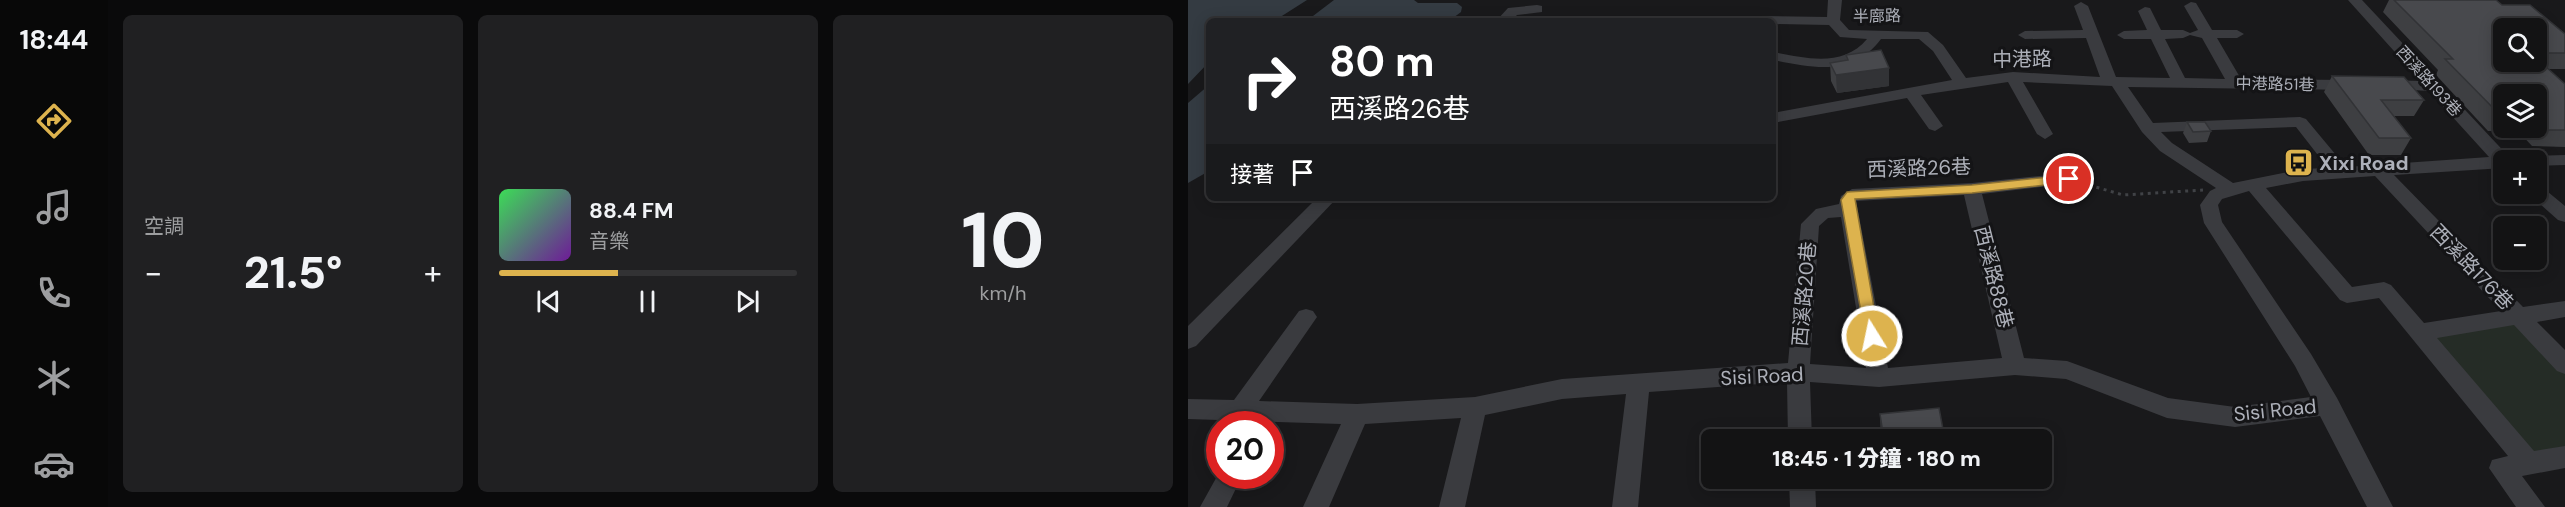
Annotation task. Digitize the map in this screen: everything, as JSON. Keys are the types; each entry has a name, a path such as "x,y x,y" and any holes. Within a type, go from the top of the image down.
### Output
{"street":[{"name":"半廍路","path":"1835,0 1833,21 1845,34 1909,33 1923,35 1938,48 1962,83"},
{"name":"西溪路193巷","path":"2355,0 2493,151"},
{"path":"2081,6 2114,82 2148,128 2182,159 2230,189 2303,175 2493,163"},
{"path":"2191,6 2236,84"},
{"path":"1506,18 1513,11 1536,9"},
{"path":"2145,11 2180,83"},
{"path":"1776,20 1833,21"},
{"path":"2025,35 2092,34"},
{"path":"2124,35 2237,34"},
{"path":"1776,56 1831,64 1863,53 1869,49 1877,35"},
{"path":"2013,77 2045,134"},
{"name":"中港路","path":"1776,117 1962,83 2013,77 2114,82"},
{"name":"中港路51巷","path":"2114,82 2433,86"},
{"path":"1911,93 1935,126"},
{"path":"2148,128 2300,122 2341,172"},
{"path":"2547,161 2565,160"},
{"name":"西溪路176巷","path":"2379,170 2565,365"},
{"name":"西溪路26巷","path":"1849,209 1847,200 1858,193 1972,189 2069,179"},
{"path":"2253,185 2347,295 2384,290 2529,463"},
{"name":"西溪路88巷","path":"1972,189 2015,366"},
{"name":"Sisi Road","path":"2230,189 2216,195 2209,205 2213,223 2329,405 2380,507"},
{"path":"2547,200 2565,216"},
{"path":"1188,340 1325,201"},
{"path":"1849,209 1879,378"},
{"name":"西溪路20巷","path":"1800,429 1797,372 1810,224 1823,213 1849,209"},
{"path":"2420,332 2565,309"},
{"path":"1257,411 1306,317"},
{"name":"Sisi Road","path":"1284,415 1357,414 1475,407 1540,392 1797,372 1879,378 2015,366 2067,370 2167,408 2224,416 2235,417 2329,405"},
{"path":"1625,507 1638,385"},
{"path":"1452,507 1475,407"},
{"name":"Sisi Road","path":"1188,409 1210,411"},
{"path":"1316,507 1357,414"},
{"path":"2532,507 2501,468 2565,457"},
{"path":"1213,507 1223,489"},
{"path":"1802,489 1803,507"}],"path":[{"path":"2069,179 2123,195 2230,189"}],"shaded area":[{"path":"1188,0 1307,0 1279,18 1206,18 1206,65 1188,84"},
{"path":"1334,0 1414,0 1418,3 1457,3 1462,7 1461,12 1453,18 1302,18 1313,16"},
{"path":"1206,88 1206,173 1188,183 1188,103"},
{"path":"2517,321 2565,372 2565,452 2530,458 2427,335"}],"building":[{"path":"2394,0 2496,0 2502,5 2530,5 2546,18 2493,18 2493,72 2547,72 2547,68 2565,84 2565,130 2547,130 2547,84 2493,84 2493,108 2445,59 2453,59"},
{"path":"2547,19 2565,34 2565,53 2547,53"},
{"path":"1881,50 1889,68 1836,75 1830,63 1848,60 1846,55"},
{"path":"2332,76 2404,77 2424,100 2381,100 2411,138 2379,138"},
{"path":"2187,122 2205,122 2211,131 2193,132"},
{"path":"1939,408 1943,429 1882,429 1880,414"}],"place":[{"name":"Xixi Road","path":"2298,163"}],"route":[{"path":"1872,336 1847,200 1852,195 1972,189 2069,179"}]}
